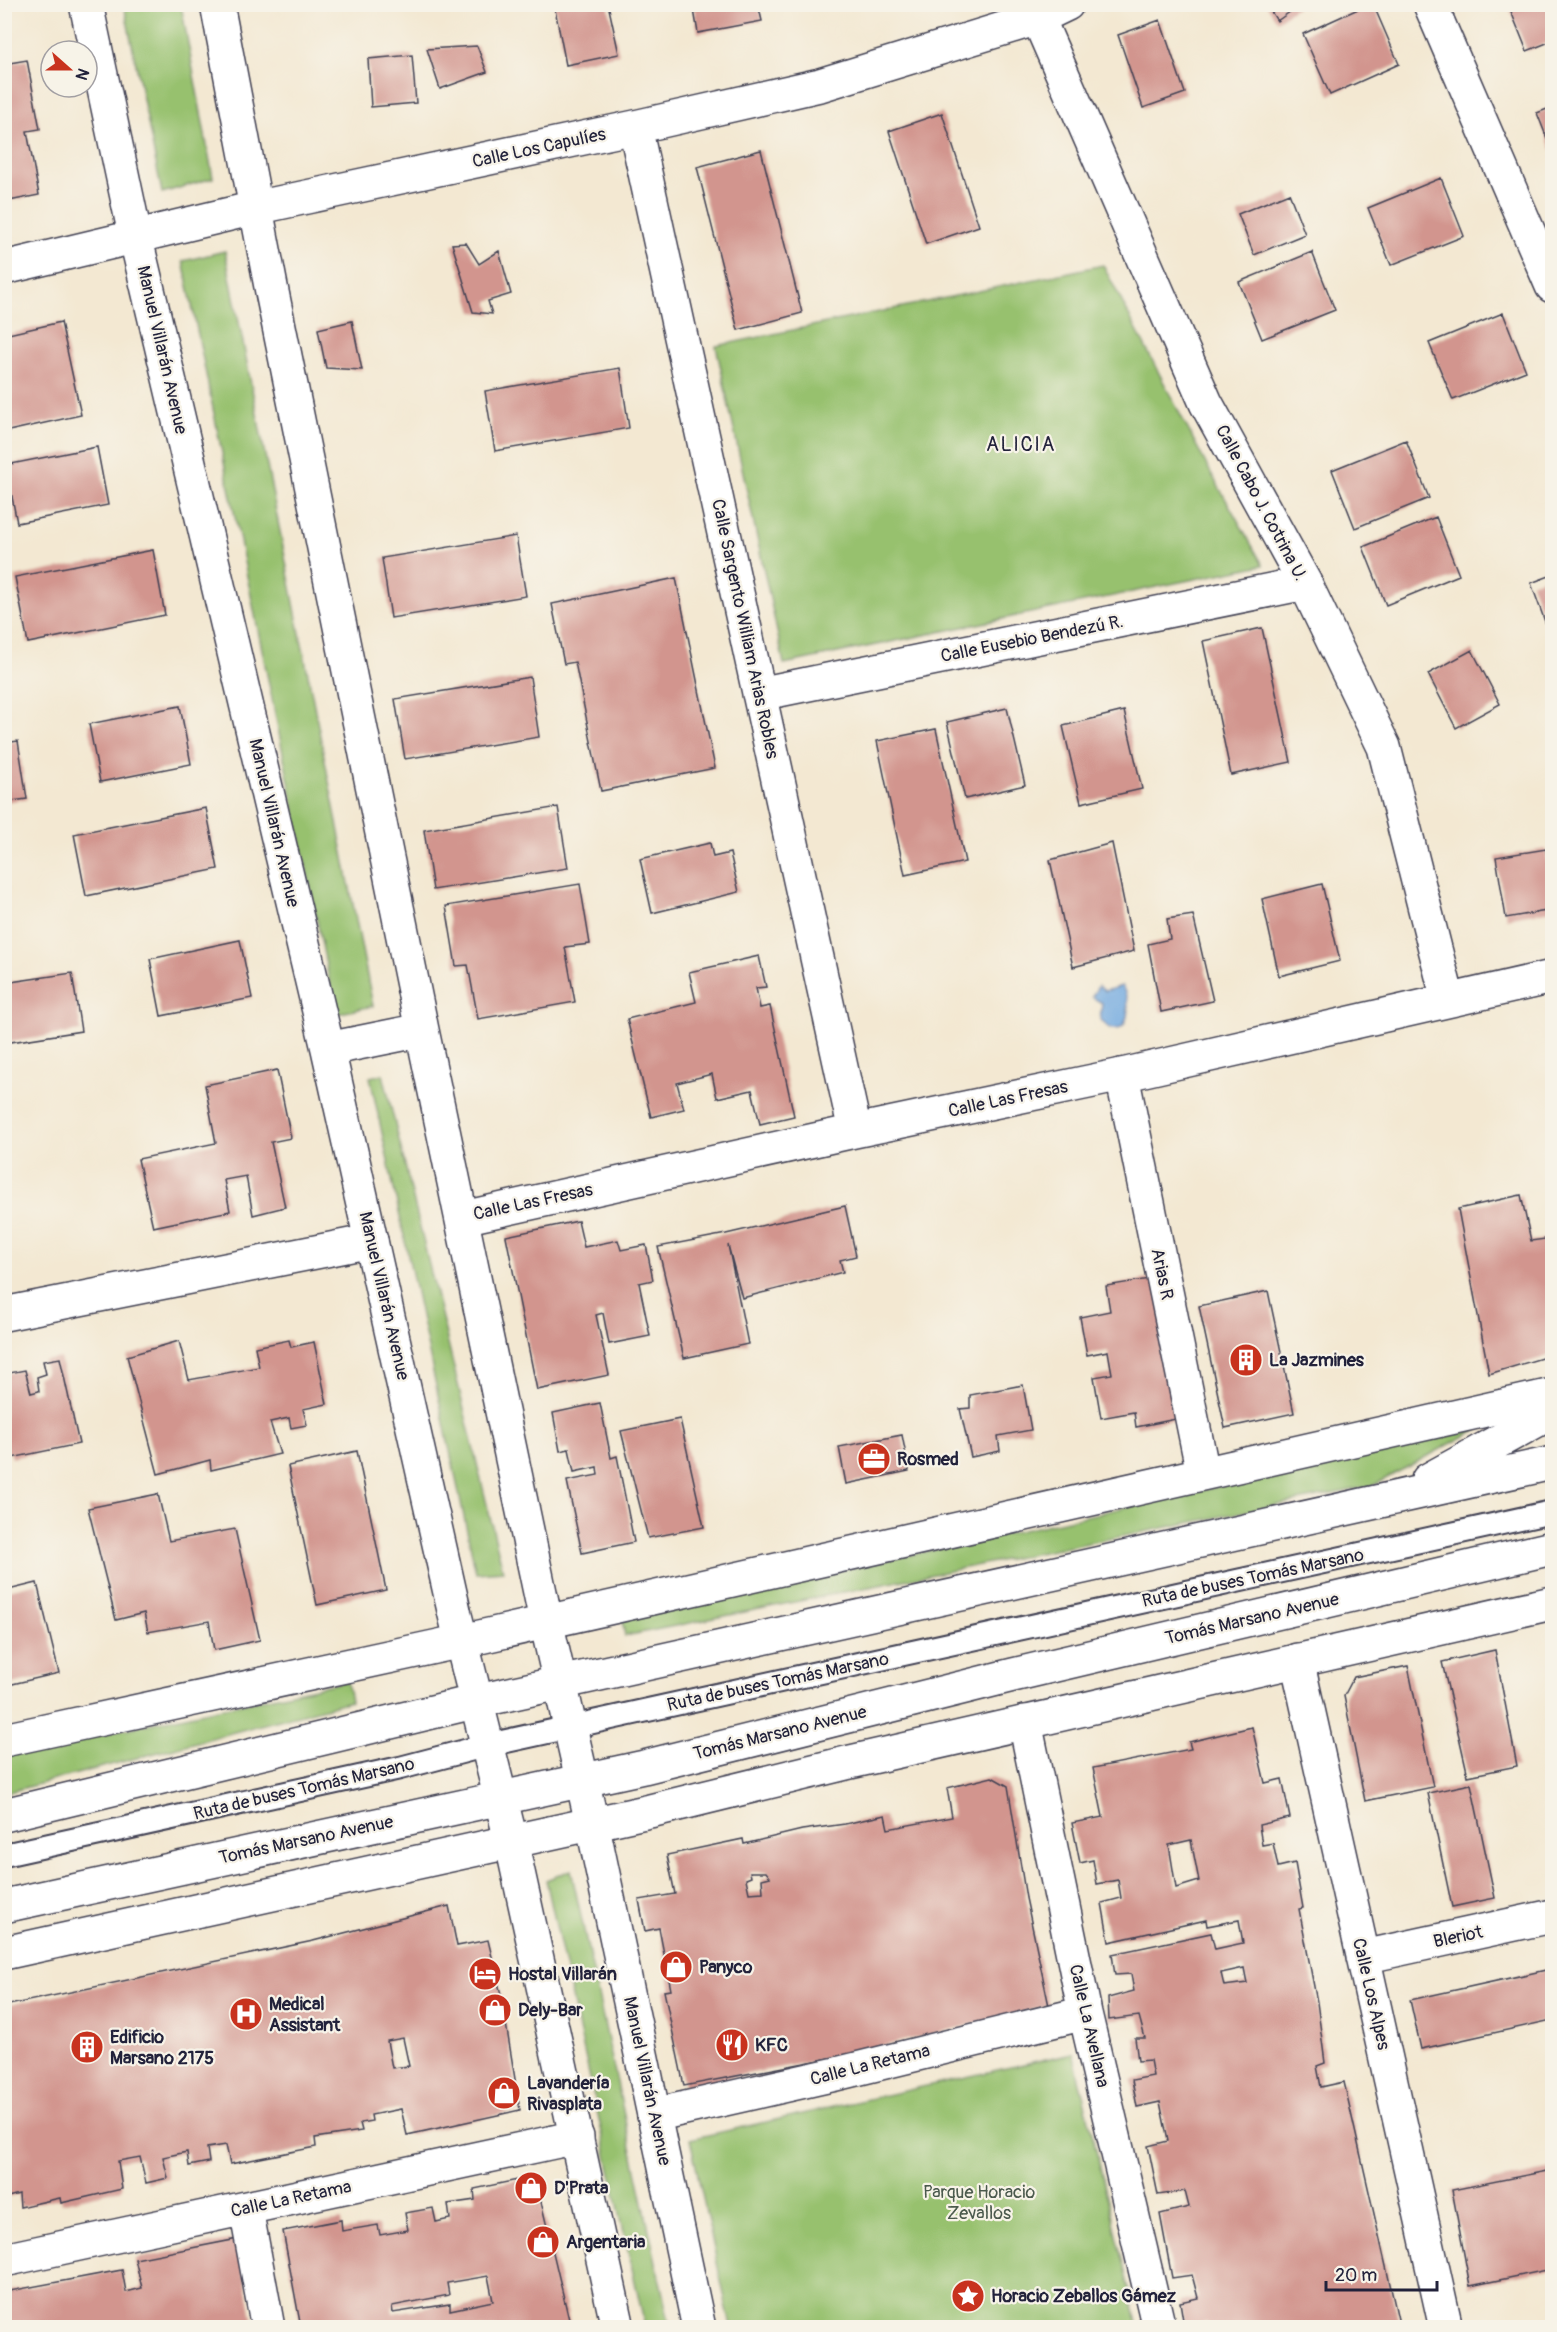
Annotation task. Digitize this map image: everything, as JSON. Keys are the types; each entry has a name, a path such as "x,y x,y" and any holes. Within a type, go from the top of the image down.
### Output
{"street":[{"name":"Manuel Villarán Avenue","path":"86,4 135,235 328,1049 462,1641 488,1745"},
{"path":"217,4 255,208 422,1030 546,1622"},
{"path":"1430,4 1552,286"},
{"name":"Calle Los Capulíes","path":"4,268 255,208 820,85 1052,11"},
{"name":"Calle Cabo J. Cotrina U.","path":"1052,11 1206,403 1305,583 1384,747 1448,1000"},
{"name":"Calle Sargento William Arias Robles","path":"635,127 855,1131"},
{"name":"Calle Eusebio Bendezú R.","path":"759,694 1305,583"},
{"name":"Calle Las Fresas","path":"463,1218 855,1131 1122,1075 1552,977"},
{"path":"328,1049 422,1030"},
{"name":"Arias R","path":"1122,1075 1203,1473"},
{"path":"4,1314 371,1241"},
{"path":"4,1740 462,1641 1552,1395"},
{"path":"1395,1498 1552,1412"},
{"path":"5,1815 478,1701 1552,1463"},
{"name":"Tomás Marsano Avenue","path":"4,1906 644,1767 1013,1675 1552,1548"},
{"path":"4,1953 650,1811 1024,1722 1552,1603"},
{"name":"Manuel Villarán Avenue","path":"546,1622 592,1822 699,2328"},
{"name":"Calle Los Alpes","path":"1296,1660 1446,2328"},
{"name":"Calle La Avellana","path":"1024,1722 1085,2013 1159,2328"},
{"path":"488,1745 618,2328"},
{"name":"Bleriot","path":"1363,1957 1552,1916"},
{"name":"Calle La Retama","path":"654,2115 836,2074 1085,2013"},
{"name":"Calle La Retama","path":"4,2260 577,2137"},
{"path":"246,2209 268,2328"}],"lane":[{"name":"Ruta de buses Tomás Marsano","path":"4,1855 400,1768 488,1745 1552,1512"}],"green space":[{"path":"124,5 181,5 213,178 162,193"},
{"path":"225,251 373,1006 336,1014 183,261"},
{"path":"1103,265 1207,466 1263,565 784,664 716,346"},
{"path":"383,1074 503,1571 476,1573 370,1077"},
{"path":"1478,1429 1372,1486 625,1636 622,1619"},
{"path":"347,1681 351,1701 5,1793 5,1755"},
{"path":"571,1870 670,2327 645,2327 546,1880"},
{"name":"Parque Horacio Zevallos","path":"1073,2053 1138,2327 731,2327 690,2139"}],"water":[{"path":"1098,986 1105,991 1122,986 1128,1006 1125,1022 1121,1027 1115,1029 1108,1027 1100,1019 1102,1003 1092,997"}],"building":[{"path":"554,4 608,4 619,54 566,65"},
{"path":"693,4 758,4 762,21 698,33"},
{"path":"1266,4 1301,4 1277,21"},
{"path":"1373,4 1399,64 1330,95 1303,34"},
{"path":"1508,4 1552,4 1552,41 1527,51"},
{"path":"1160,20 1185,93 1143,108 1118,35"},
{"path":"477,46 487,72 440,89 427,49"},
{"path":"412,55 416,103 371,107 368,59"},
{"path":"27,60 40,129 27,131 39,195 4,202 4,64"},
{"path":"1552,107 1552,151 1537,113"},
{"path":"942,113 979,226 926,244 889,131"},
{"path":"761,150 802,313 738,330 697,167"},
{"path":"1441,178 1464,236 1391,265 1368,208"},
{"path":"1289,193 1305,234 1254,255 1238,214"},
{"path":"466,243 479,264 499,251 511,294 488,301 492,314 473,312 452,244"},
{"path":"1312,252 1335,310 1262,339 1239,282"},
{"path":"1503,313 1526,371 1453,400 1429,343"},
{"path":"352,321 362,370 326,368 318,329"},
{"path":"61,322 81,415 4,432 4,335"},
{"path":"620,368 629,428 495,451 485,391"},
{"path":"1406,440 1429,498 1355,528 1332,470"},
{"path":"97,447 108,505 17,523 6,465"},
{"path":"1436,517 1459,575 1386,605 1363,547"},
{"path":"516,536 526,596 391,618 382,558"},
{"path":"153,550 165,615 28,643 15,577"},
{"path":"1552,575 1552,641 1531,583"},
{"path":"676,578 715,768 601,791 575,662 564,664 552,604"},
{"path":"1262,628 1291,762 1231,775 1203,641"},
{"path":"1472,650 1500,704 1456,728 1428,674"},
{"path":"530,677 539,737 405,759 395,699"},
{"path":"180,706 191,764 100,782 89,724"},
{"path":"1007,708 1025,785 965,799 947,722"},
{"path":"1124,711 1142,789 1081,803 1063,726"},
{"path":"936,729 965,862 905,875 877,741"},
{"path":"18,741 27,799 4,802 4,743"},
{"path":"558,807 568,868 433,890 424,830"},
{"path":"206,808 218,869 86,896 74,834"},
{"path":"710,843 713,857 730,853 739,892 652,913 640,859"},
{"path":"1112,843 1134,951 1073,967 1050,860"},
{"path":"1546,849 1552,910 1506,918 1496,857"},
{"path":"580,884 590,944 565,947 575,1002 478,1019 468,965 456,966 446,906"},
{"path":"1322,884 1340,961 1279,976 1262,899"},
{"path":"1193,915 1213,1001 1161,1012 1148,944 1170,939 1167,919"},
{"path":"240,940 252,998 161,1016 150,959"},
{"path":"759,956 766,987 756,988 760,1008 770,1006 794,1116 760,1124 752,1090 717,1098 712,1074 677,1083 684,1109 651,1117 627,1019 696,1002 689,972"},
{"path":"72,973 81,1031 4,1043 4,983"},
{"path":"277,1070 291,1138 271,1142 285,1207 253,1215 246,1176 224,1180 230,1211 153,1227 138,1159 216,1143 205,1085"},
{"path":"1521,1195 1531,1241 1552,1238 1552,1355 1489,1374 1458,1209"},
{"path":"845,1206 856,1256 840,1260 843,1272 742,1298 728,1245 748,1344 684,1358 658,1247 726,1234"},
{"path":"578,1221 584,1247 618,1240 621,1250 646,1245 653,1280 639,1283 650,1336 609,1344 603,1313 596,1315 609,1375 537,1390 506,1236"},
{"path":"1161,1277 1186,1417 1136,1427 1134,1412 1101,1418 1094,1377 1112,1374 1108,1351 1087,1355 1080,1317 1110,1311 1106,1286"},
{"name":"La Jazmines","path":"1268,1291 1294,1413 1225,1428 1199,1306"},
{"path":"289,1340 291,1347 314,1342 327,1404 303,1409 307,1425 291,1428 289,1418 270,1422 280,1454 211,1470 210,1460 158,1474 127,1356 179,1341 189,1380 259,1367 255,1347"},
{"path":"60,1358 79,1444 12,1458 10,1452 4,1453 4,1374 25,1370 31,1393 39,1391 37,1377 46,1374 43,1361"},
{"path":"1023,1385 1031,1430 998,1436 1000,1451 971,1457 960,1409 970,1408 970,1395"},
{"path":"600,1403 611,1458 617,1456 634,1542 582,1553 567,1481 598,1475 597,1467 574,1472 569,1449 560,1451 553,1413"},
{"path":"680,1419 704,1527 648,1538 621,1431"},
{"name":"Rosmed","path":"902,1435 909,1471 846,1484 839,1447"},
{"path":"357,1451 386,1590 317,1605 288,1466"},
{"path":"158,1494 169,1541 235,1529 260,1640 214,1650 209,1621 148,1632 144,1613 116,1620 88,1508"},
{"path":"37,1583 59,1673 4,1686 4,1591"},
{"path":"1495,1650 1517,1766 1468,1776 1442,1662"},
{"path":"1408,1666 1433,1787 1365,1801 1344,1696 1354,1677"},
{"path":"1252,1727 1265,1783 1282,1779 1290,1818 1259,1825 1262,1845 1273,1843 1278,1867 1295,1863 1303,1908 1299,1909 1317,2002 1325,2063 1317,2066 1321,2087 1344,2082 1400,2328 1208,2328 1207,2322 1184,2326 1180,2302 1198,2298 1192,2275 1172,2278 1160,2214 1189,2207 1185,2191 1158,2195 1148,2146 1168,2141 1160,2102 1137,2107 1132,2080 1153,2076 1150,2060 1138,2061 1135,2038 1145,2038 1139,2016 1109,2020 1108,1998 1134,1991 1131,1974 1115,1975 1112,1954 1211,1933 1215,1949 1243,1943 1239,1920 1207,1926 1206,1920 1109,1942 1102,1903 1121,1898 1118,1880 1097,1884 1093,1860 1080,1863 1072,1823 1103,1817 1093,1768 1191,1749 1189,1742","holes":["1191,1840 1199,1881 1176,1888 1169,1845","1244,1968 1247,1983 1224,1986 1221,1973"]},
{"path":"992,1777 1008,1786 1026,1898 1049,2006 841,2056 684,2086 664,1991 671,1990 659,1928 645,1931 639,1900 675,1894 667,1855 743,1839 744,1844 802,1830 885,1815 888,1829 952,1817 947,1788","holes":["750,1872 766,1872 770,1877 762,1879 763,1892 749,1893 746,1879 751,1877"]},
{"path":"1471,1784 1495,1898 1452,1907 1428,1793"},
{"path":"449,1906 457,1946 488,1940 502,1999 520,2110 407,2135 401,2109 371,2115 372,2121 360,2123 362,2131 315,2138 316,2147 230,2164 226,2145 207,2148 209,2162 189,2166 187,2152 163,2157 168,2178 146,2183 140,2157 118,2161 122,2189 61,2203 60,2198 20,2207 19,2194 4,2198 4,2006 313,1941","holes":["403,2038 409,2066 392,2068 387,2041"]},
{"path":"1546,1970 1552,1997 1552,2020 1421,2049 1410,2000"},
{"path":"1552,2170 1552,2269 1470,2286 1452,2190"},
{"path":"527,2178 533,2179 537,2185 571,2328 301,2328 283,2231 341,2220 342,2231 378,2225 380,2235 408,2230 405,2213 433,2208 436,2222 450,2219 448,2204 475,2200 474,2189","holes":["488,2276 493,2301 450,2310 450,2304 393,2313 392,2306 449,2295 447,2283"]},
{"path":"238,2239 254,2328 4,2328 4,2292 122,2270 126,2292 142,2288 135,2259"}],"place":[{"name":"La Jazmines","path":"1246,1360"},
{"name":"Rosmed","path":"874,1459"},
{"name":"Panyco","path":"676,1967"},
{"name":"Hostal Villarán","path":"485,1974"},
{"name":"Dely-Bar","path":"495,2010"},
{"name":"Medical Assistant","path":"246,2014"},
{"name":"KFC","path":"732,2045"},
{"name":"Edificio Marsano 2175","path":"87,2047"},
{"name":"Lavandería Rivasplata","path":"504,2093"},
{"name":"D'Prata","path":"531,2188"},
{"name":"Argentaria","path":"543,2242"},
{"name":"Horacio Zeballos Gámez","path":"968,2296"}],"district":[{"name":"ALICIA","path":"1021,444"}]}
